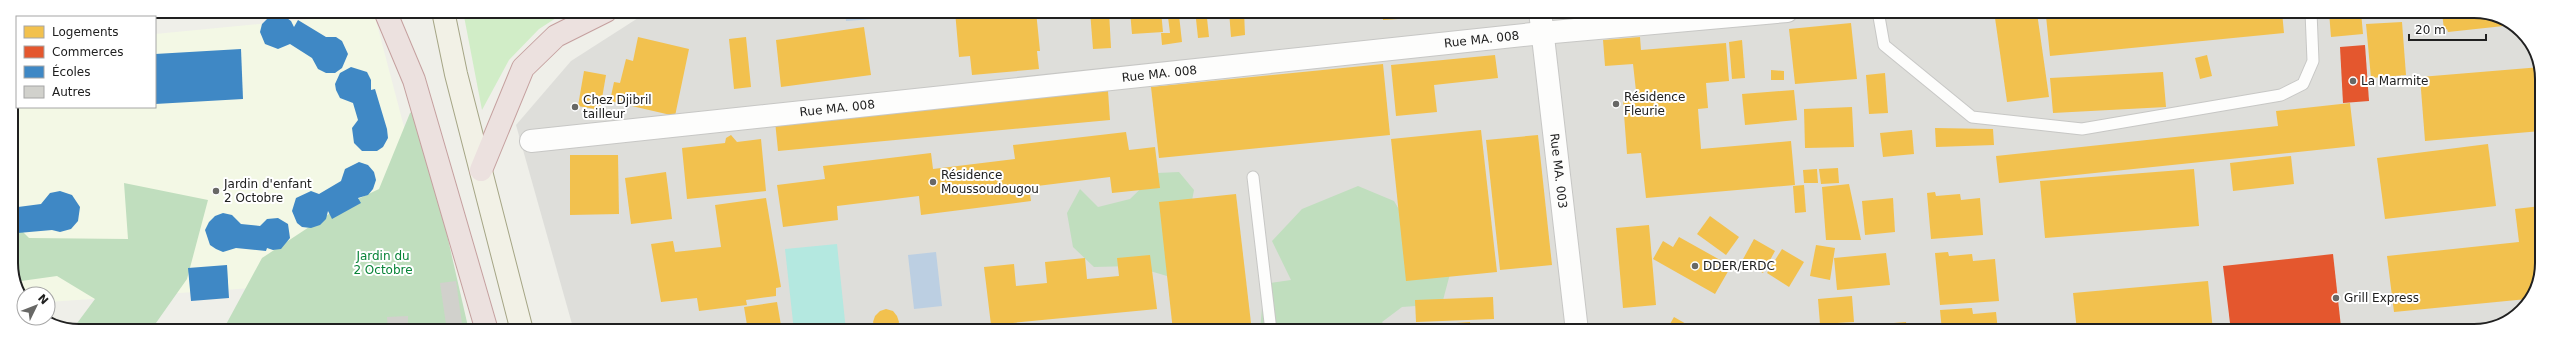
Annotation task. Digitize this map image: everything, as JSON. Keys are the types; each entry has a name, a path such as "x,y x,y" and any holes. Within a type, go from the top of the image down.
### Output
{"highway":[{"path":"388,18 414,80 485,324"},
{"path":"481,170 523,68 556,36 592,18"}],"main road":[{"path":"445,18 520,324"}],"street":[{"name":"Rue MA. 003","path":"1541,18 1576,324"},
{"name":"Rue MA. 008","path":"532,141 1542,33 1709,18"}],"lane":[{"path":"1879,18 1884,45 1972,117 2082,129 2281,94 2303,84 2313,61 2311,18"},
{"path":"1253,177 1270,324"}],"shaded area":[{"name":"Jardin d'enfant 2 Octobre","path":"322,18 375,18 443,275 56,301 56,286 23,286 19,275 18,263 18,108 156,108 156,34"},
{"path":"638,18 2474,18 2490,20 2501,24 2511,31 2517,36 2529,52 2534,67 2535,263 2533,279 2529,290 2514,309 2493,321 2474,324 572,324 516,125 571,61"},
{"path":"846,18 873,18 873,19 846,21"},
{"path":"837,244 845,324 793,324 785,249"},
{"path":"936,252 942,306 914,309 908,255"}],"green space":[{"path":"464,18 556,18 539,29 509,60 482,110"},
{"name":"Jardin du 2 Octobre","path":"418,108 467,324 226,324 262,258 335,210 379,189 410,113"},
{"path":"1179,172 1194,190 1186,232 1167,276 1133,266 1094,267 1073,247 1067,213 1080,189 1098,207 1130,199 1157,173"},
{"path":"124,183 208,200 187,279 155,324 77,324 95,299 57,276 21,281 19,275 18,227 29,238 128,239"},
{"path":"1358,186 1394,201 1414,235 1451,270 1442,304 1402,307 1382,322 1384,324 1261,324 1264,284 1291,280 1272,241 1302,209"}],"building: Logements":[{"path":"956,18 1037,18 1040,51 1037,51 1039,69 972,75 970,56 959,57"},
{"path":"1091,18 1109,18 1111,48 1093,49"},
{"path":"1131,18 1162,18 1163,32 1132,34"},
{"path":"1168,18 1179,18 1182,42 1162,45 1161,33 1170,33"},
{"path":"1207,18 1209,37 1198,38 1196,19"},
{"path":"1230,18 1244,18 1245,35 1231,37"},
{"path":"1383,18 1398,19 1383,20"},
{"path":"1995,18 2038,18 2049,97 2007,102"},
{"path":"2046,18 2283,18 2284,33 2050,56"},
{"path":"2329,18 2362,18 2363,34 2331,37"},
{"path":"2443,18 2474,18 2490,20 2504,26 2448,32 2447,29 2444,30"},
{"path":"2402,22 2406,75 2371,78 2366,24"},
{"path":"1851,23 1857,79 1795,84 1789,29"},
{"path":"864,27 871,75 781,87 776,40"},
{"path":"638,37 689,49 675,116 610,101 614,82 620,83 626,59 633,61"},
{"path":"746,37 751,87 734,89 729,39"},
{"path":"1640,37 1641,50 1726,43 1729,81 1706,83 1708,108 1698,109 1701,149 1791,141 1795,185 1646,198 1641,153 1627,154 1623,101 1637,100 1633,64 1605,66 1603,40"},
{"path":"1742,40 1745,78 1732,79 1729,42"},
{"path":"1495,55 1498,78 1434,85 1437,112 1396,116 1391,65"},
{"path":"2207,55 2212,76 2200,79 2195,58"},
{"path":"1383,64 1390,135 1159,158 1151,87"},
{"path":"2534,68 2535,132 2425,141 2420,77"},
{"path":"1771,70 1784,71 1784,80 1771,80"},
{"path":"584,71 606,75 600,110 578,106"},
{"path":"2163,72 2166,107 2053,113 2050,78"},
{"path":"1885,73 1888,113 1869,114 1866,75"},
{"path":"1794,90 1797,120 1745,125 1742,94"},
{"path":"1108,91 1110,120 778,151 775,121"},
{"path":"2350,103 2355,146 1999,183 1996,156 2278,126 2276,111"},
{"path":"1852,107 1854,147 1805,148 1804,109"},
{"path":"1935,128 1993,129 1994,145 1936,147"},
{"path":"1481,130 1497,272 1406,281 1391,139"},
{"path":"1912,130 1914,154 1883,157 1880,133"},
{"name":"Résidence Moussoudougou","path":"1126,132 1129,150 1155,147 1160,188 1112,193 1110,177 1029,187 1031,201 921,215 919,196 837,206 838,220 783,227 777,185 825,179 823,166 931,153 933,169 1015,159 1013,145"},
{"path":"731,135 737,142 761,139 766,191 687,199 682,148 725,143 726,138"},
{"path":"1538,135 1552,265 1500,270 1486,140"},
{"path":"2488,144 2496,206 2385,219 2377,158"},
{"path":"570,155 618,155 619,214 570,215"},
{"path":"2291,156 2294,184 2233,191 2230,163"},
{"path":"1838,168 1839,183 1821,184 1819,169"},
{"path":"1817,169 1818,183 1804,183 1803,170"},
{"path":"2194,169 2199,226 2045,238 2040,181"},
{"path":"666,172 672,219 631,224 625,178"},
{"path":"1849,184 1861,240 1826,240 1822,187"},
{"path":"1804,185 1806,212 1795,213 1793,186"},
{"path":"1935,192 1936,196 1960,194 1961,200 1980,198 1983,235 1931,239 1927,193"},
{"path":"1236,194 1251,323 1172,324 1159,202"},
{"path":"766,198 781,287 776,288 776,296 746,300 747,305 699,311 697,298 661,302 651,244 673,241 675,252 721,247 715,205"},
{"path":"1893,198 1895,232 1865,235 1862,201"},
{"path":"2535,207 2535,263 2533,279 2529,290 2522,299 2394,312 2387,256 2519,242 2515,209"},
{"path":"1710,216 1739,237 1726,255 1697,234"},
{"path":"1649,225 1656,305 1623,308 1616,228"},
{"name":"DDER/ERDC","path":"1679,237 1722,261 1721,263 1730,268 1715,294 1653,259 1663,241 1673,247"},
{"path":"1754,239 1775,251 1763,273 1742,261"},
{"path":"1816,245 1835,248 1830,280 1810,276"},
{"path":"1782,249 1804,262 1789,287 1767,273"},
{"path":"1948,252 1949,256 1972,254 1973,261 1995,259 1999,301 1940,305 1935,253"},
{"path":"1886,253 1890,285 1837,290 1834,258"},
{"path":"1150,255 1157,309 991,324 984,267 1014,264 1016,286 1047,283 1045,262 1085,258 1087,279 1119,276 1117,258"},
{"path":"2208,281 2212,324 2076,324 2073,293"},
{"path":"1852,296 1854,322 1820,324 1818,299"},
{"path":"1493,297 1494,319 1416,322 1415,300"},
{"path":"777,302 781,324 747,324 744,307"},
{"path":"1972,308 1973,314 1996,312 1997,324 1941,324 1940,310"},
{"path":"886,309 893,311 897,316 898,324 874,324 875,316 880,311"},
{"path":"1674,317 1686,324 1670,324"},
{"path":"1470,322 1470,324 1442,324"},
{"path":"1906,322 1906,324 1881,324"}],"building: Commerces":[{"path":"2365,45 2369,101 2343,103 2340,47"},
{"path":"2333,254 2341,324 2230,324 2223,266"}],"building: Écoles":[{"path":"268,18 287,18 291,21 294,27 298,20 326,37 336,37 342,41 348,54 342,68 335,73 326,73 318,69 312,58 290,44 278,49 265,44 260,32 262,24"},
{"path":"241,49 243,99 156,104 156,54"},
{"path":"351,67 367,72 371,80 371,90 375,89 387,129 388,138 383,147 377,151 362,151 354,143 352,128 358,120 353,103 340,98 336,90 335,84 340,73"},
{"path":"359,162 368,165 374,172 376,180 373,189 368,195 358,198 361,203 332,219 328,211 326,219 320,225 311,228 302,227 297,223 292,211 296,198 311,191 319,194 341,181 345,169"},
{"path":"60,191 72,195 80,207 78,221 71,229 60,232 52,230 18,233 18,207 41,204 50,193"},
{"path":"223,213 232,215 241,224 260,226 267,219 278,218 288,224 290,238 281,249 273,250 267,248 266,251 236,248 223,252 210,245 205,230 209,222 215,216"},
{"path":"227,265 229,298 191,301 188,268"}],"building: Autres":[{"path":"456,281 462,324 446,324 440,283"},
{"path":"408,316 408,324 388,324 387,317"}],"place":[{"name":"La Marmite","path":"2353,81"},
{"name":"Résidence Fleurie","path":"1616,104"},
{"name":"Chez Djibril tailleur","path":"575,107"},
{"name":"Résidence Moussoudougou","path":"933,182"},
{"name":"Jardin d'enfant 2 Octobre","path":"216,191"},
{"name":"DDER/ERDC","path":"1695,266"},
{"name":"Grill Express","path":"2336,298"}]}
